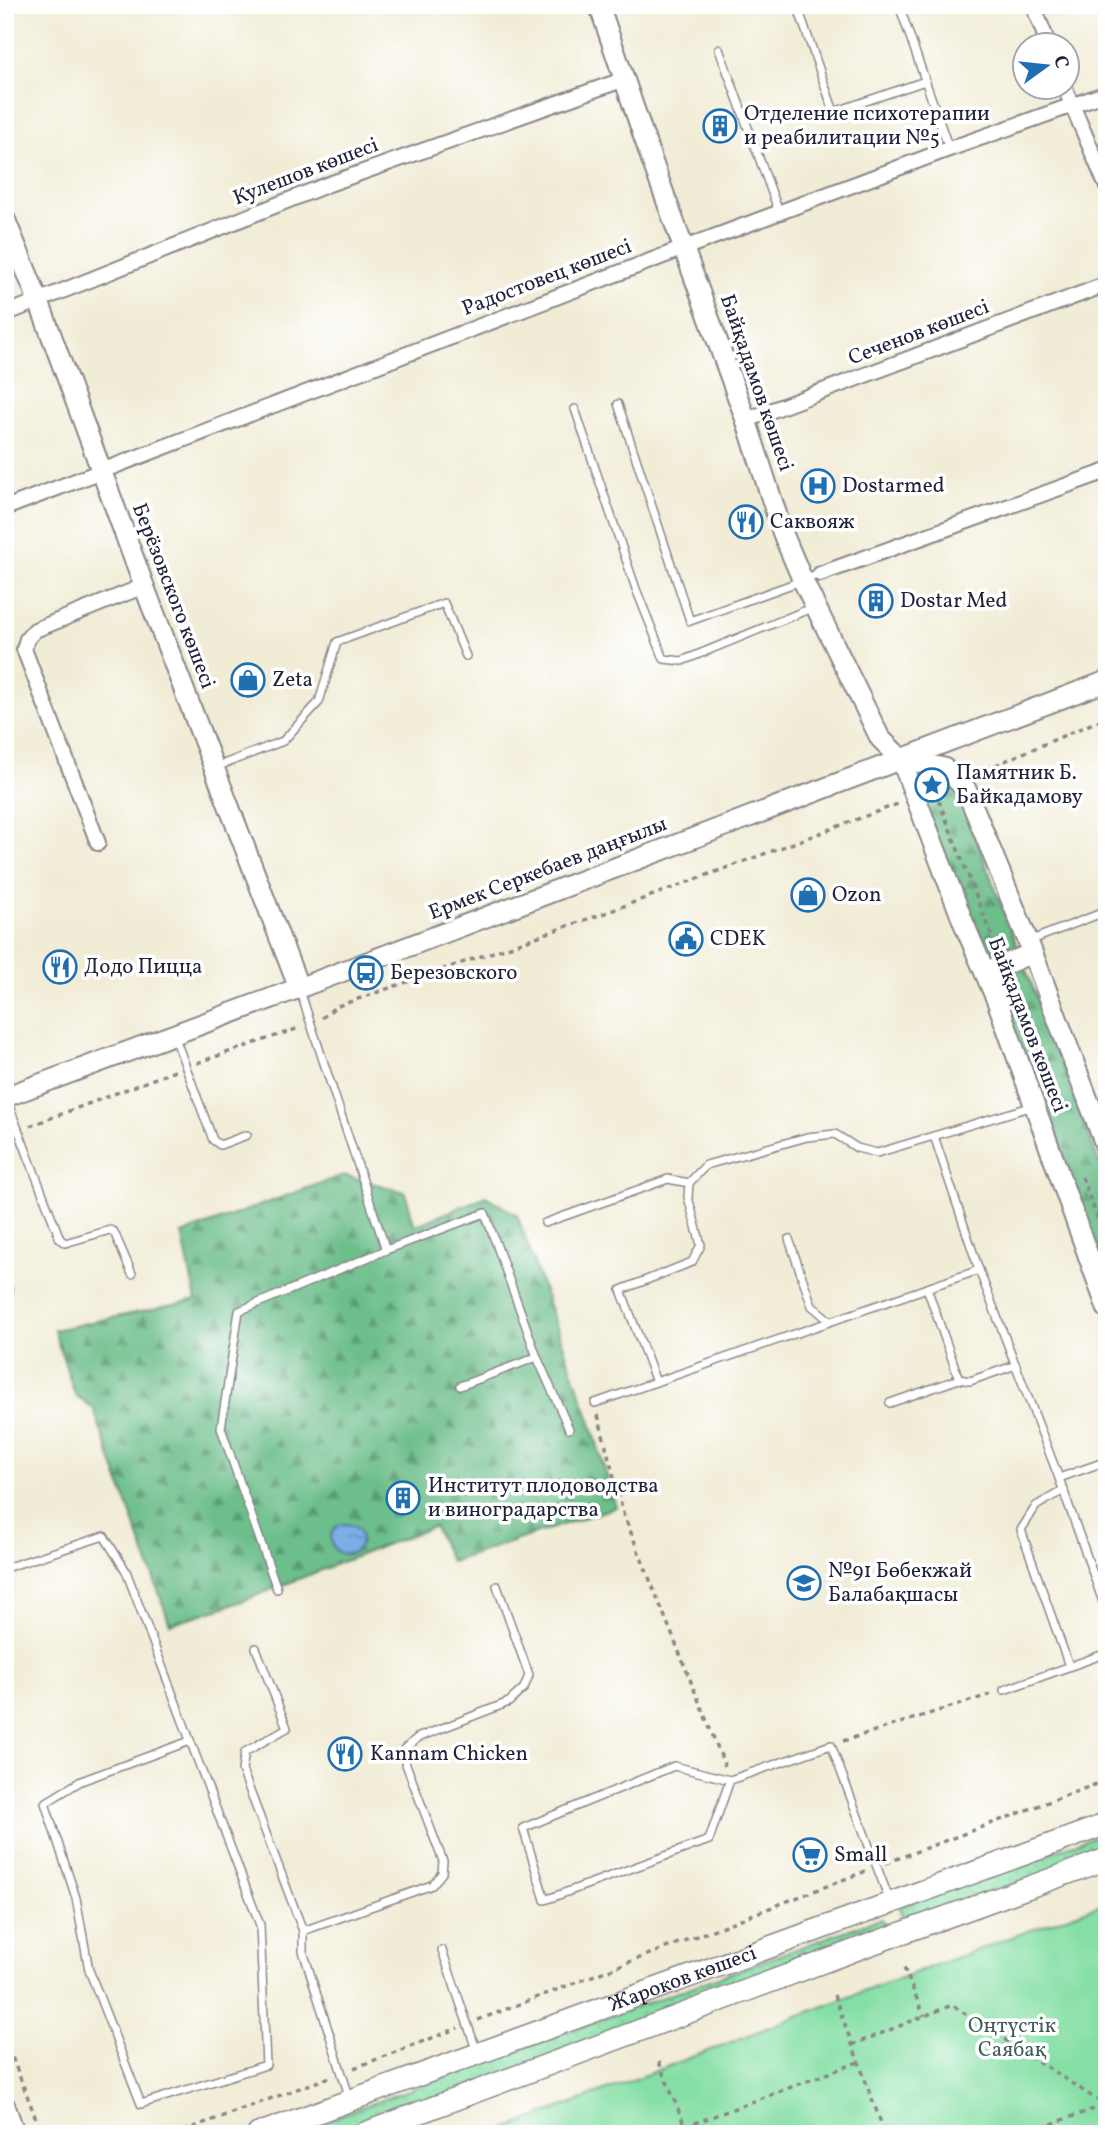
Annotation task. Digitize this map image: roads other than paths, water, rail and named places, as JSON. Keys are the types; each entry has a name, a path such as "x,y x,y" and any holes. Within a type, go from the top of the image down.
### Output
{"main road":[{"name":"Жароков көшесі","path":"258,2134 1107,1824"},
{"name":"Жароков көшесі","path":"362,2134 1107,1859"},
{"path":"891,1903 901,1934"}],"street":[{"name":"Байқадамов көшесі","path":"599,5 746,420 783,534 811,578 815,607 880,737 901,759 985,973 1107,1308"},
{"path":"1033,5 1044,32"},
{"name":"Кулешов көшесі","path":"5,314 329,184 625,79"},
{"name":"Радостовец көшесі","path":"5,508 684,248 948,149 1107,93"},
{"path":"1071,102 1107,187"},
{"name":"Берёзовского көшесі","path":"5,219 299,988"},
{"name":"Сеченов көшесі","path":"746,420 1107,284"},
{"path":"811,578 1107,471"},
{"path":"97,843 24,649 27,639 35,630 144,586"},
{"name":"Ермек Серкебаев даңғылы","path":"6,1097 1107,681"},
{"name":"Байқадамов көшесі","path":"901,759 944,768 967,789 1107,1150"},
{"path":"985,973 1030,947"},
{"path":"5,2106 15,2134"}],"lane":[{"path":"797,5 834,112 925,81"},
{"path":"900,5 948,149"},
{"path":"719,48 779,213"},
{"path":"618,404 690,621 811,578"},
{"path":"575,409 636,589 664,659 682,661 815,607"},
{"path":"215,767 282,741 319,702 337,642 444,603 466,656"},
{"path":"1030,947 1107,911"},
{"path":"299,988 386,1250"},
{"path":"173,1035 214,1140 220,1145 247,1135"},
{"path":"6,1097 60,1239 65,1243 114,1231 132,1274"},
{"path":"656,1382 621,1290 692,1262 701,1245 688,1197 689,1183 706,1165 807,1137 835,1135 857,1148 877,1153 1034,1105"},
{"path":"934,1136 979,1270 1064,1490 1107,1613"},
{"path":"545,1223 668,1179 689,1183"},
{"path":"277,1589 222,1428 239,1311 386,1250 485,1213 537,1357 569,1429"},
{"path":"789,1239 812,1306 830,1321"},
{"path":"595,1403 979,1270"},
{"path":"5,1277 9,1292 5,1298"},
{"path":"927,1288 959,1379"},
{"path":"460,1385 537,1357"},
{"path":"890,1403 959,1379 970,1381 1016,1365"},
{"path":"1059,1478 1107,1461"},
{"path":"1064,1490 1035,1506 1021,1530 1069,1666"},
{"path":"5,1568 104,1536 126,1572 260,1925 266,2065 141,2104 89,1970 76,1898 45,1803 81,1781 190,1741"},
{"path":"303,1931 432,1885 442,1874 443,1861 404,1759 405,1749 417,1738 509,1702 524,1688 529,1675 496,1586"},
{"path":"256,1648 288,1728 245,1752 242,1770 303,1931 303,1951 351,2100"},
{"path":"1004,1690 1107,1653"},
{"path":"730,1780 709,1840 545,1900 523,1828 674,1766 730,1780 831,1745 891,1903"},
{"path":"442,1950 477,2053"}],"water":[{"path":"346,1524 357,1528 361,1539 357,1550 346,1554 335,1550 331,1539 335,1528"}],"place":[{"name":"Отделение психотерапии и реабилитации №5","path":"720,126"},
{"name":"Dostarmed","path":"818,486"},
{"name":"Саквояж","path":"746,522"},
{"name":"Dostar Med","path":"876,601"},
{"name":"Zeta","path":"248,680"},
{"name":"Памятник Б. Байкадамову","path":"932,785"},
{"name":"Ozon","path":"808,895"},
{"name":"CDEK","path":"686,939"},
{"name":"Додо Пицца","path":"60,967"},
{"name":"Березовского","path":"366,973"},
{"name":"Институт плодоводства и виноградарства","path":"403,1498"},
{"name":"№91 Бөбекжай Балабақшасы","path":"804,1583"},
{"name":"Kannam Chicken","path":"345,1754"},
{"name":"Small","path":"810,1855"}],"park label":[{"name":"Оңтүстік Саябақ","path":"1012,2038"}]}
